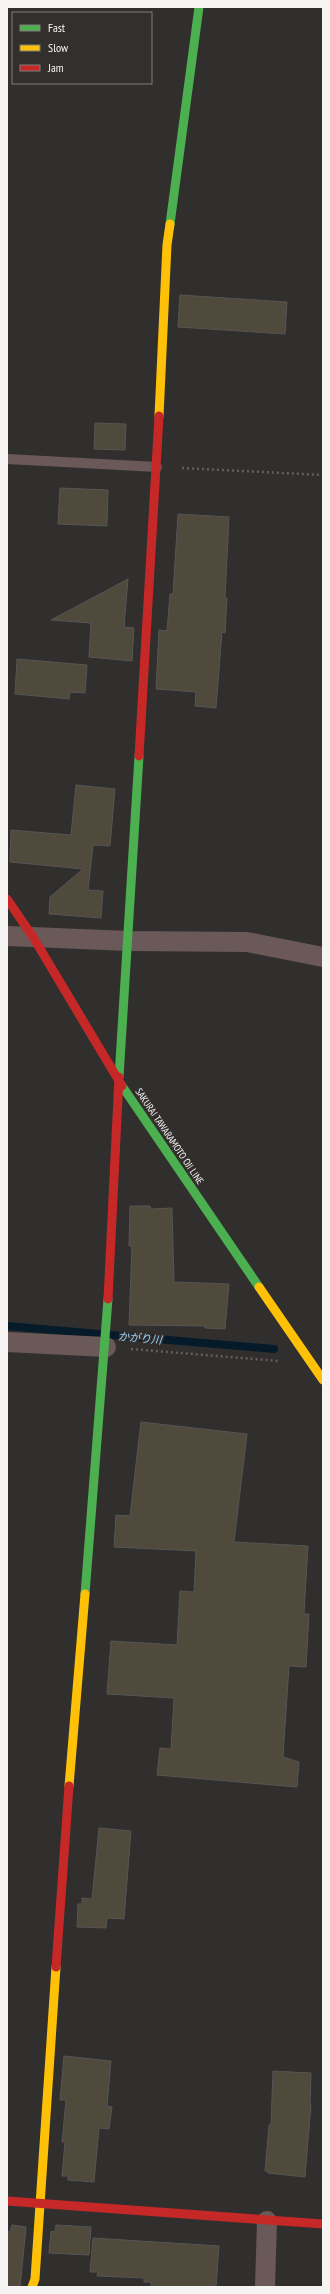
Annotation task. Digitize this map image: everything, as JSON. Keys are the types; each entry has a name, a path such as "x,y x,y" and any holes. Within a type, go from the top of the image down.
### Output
{"street":[{"path":"32,2287 35,2279 41,2204 68,1792 106,1347 119,1081 129,941 157,467 167,245 199,7"},
{"name":"SAKURAI TAWARAMOTO OJI LINE","path":"7,899 33,938 119,1081 323,1380"},
{"path":"7,936 129,941 247,942 323,957"},
{"path":"7,1342 106,1347"},
{"path":"7,2201 323,2224"},
{"path":"265,2287 267,2221"}],"lane":[{"path":"7,459 157,467"}],"path":[{"path":"157,467 323,475"},
{"path":"106,1347 313,1364"}],"building":[{"path":"180,295 287,302 285,334 178,327"},
{"path":"95,423 126,424 125,450 94,449"},
{"path":"60,488 108,490 107,526 58,524"},
{"path":"178,514 229,517 225,598 227,598 225,633 222,632 216,708 195,706 196,692 156,689 159,630 167,631 170,594 173,594"},
{"path":"128,579 124,627 134,628 132,661 89,657 91,623 51,620"},
{"path":"17,659 87,665 85,693 70,692 69,699 15,694"},
{"path":"76,785 115,789 110,846 93,845 88,890 103,891 101,918 49,914 50,897 83,869 10,862 11,830 71,835"},
{"path":"130,1206 150,1206 151,1209 172,1208 174,1282 229,1284 225,1329 205,1328 205,1326 129,1325 132,1246 129,1246"},
{"path":"141,1422 247,1434 234,1542 308,1546 304,1614 309,1614 306,1667 289,1666 283,1757 299,1762 297,1787 157,1775 160,1748 171,1749 174,1698 107,1694 111,1641 177,1645 180,1591 194,1592 196,1551 114,1547 116,1515 130,1516"},
{"path":"99,1828 131,1831 124,1919 107,1918 106,1928 77,1927 78,1904 82,1904 82,1898 92,1899"},
{"path":"64,2056 111,2061 107,2106 112,2107 109,2129 99,2128 94,2182 68,2180 68,2176 62,2176 65,2142 62,2142 66,2100 60,2100"},
{"path":"273,2071 311,2073 311,2105 305,2177 268,2173 268,2171 265,2171 269,2125 271,2125"},
{"path":"12,2225 26,2227 20,2287 7,2287 7,2231 10,2232"},
{"path":"56,2225 91,2227 89,2255 49,2253 51,2231 55,2232"},
{"path":"93,2238 219,2246 216,2287 151,2287 151,2282 144,2282 144,2278 97,2276 98,2272 90,2272"}],"waterway":[{"name":"かがり川","path":"7,1326 274,1349"}],"traffic: fast":[{"path":"170,224 199,7"},
{"path":"119,1077 139,756"},
{"path":"122,1086 259,1287"},
{"path":"85,1594 108,1299"}],"traffic: slow":[{"path":"159,416 167,245 170,224"},
{"path":"259,1287 323,1380"},
{"path":"69,1786 85,1594"},
{"path":"32,2287 35,2279 56,1967"}],"traffic: jam":[{"path":"139,756 159,416"},
{"path":"7,899 33,937 122,1086"},
{"path":"108,1299 119,1077"},
{"path":"56,1967 69,1786"},
{"path":"7,2201 323,2224"}]}
